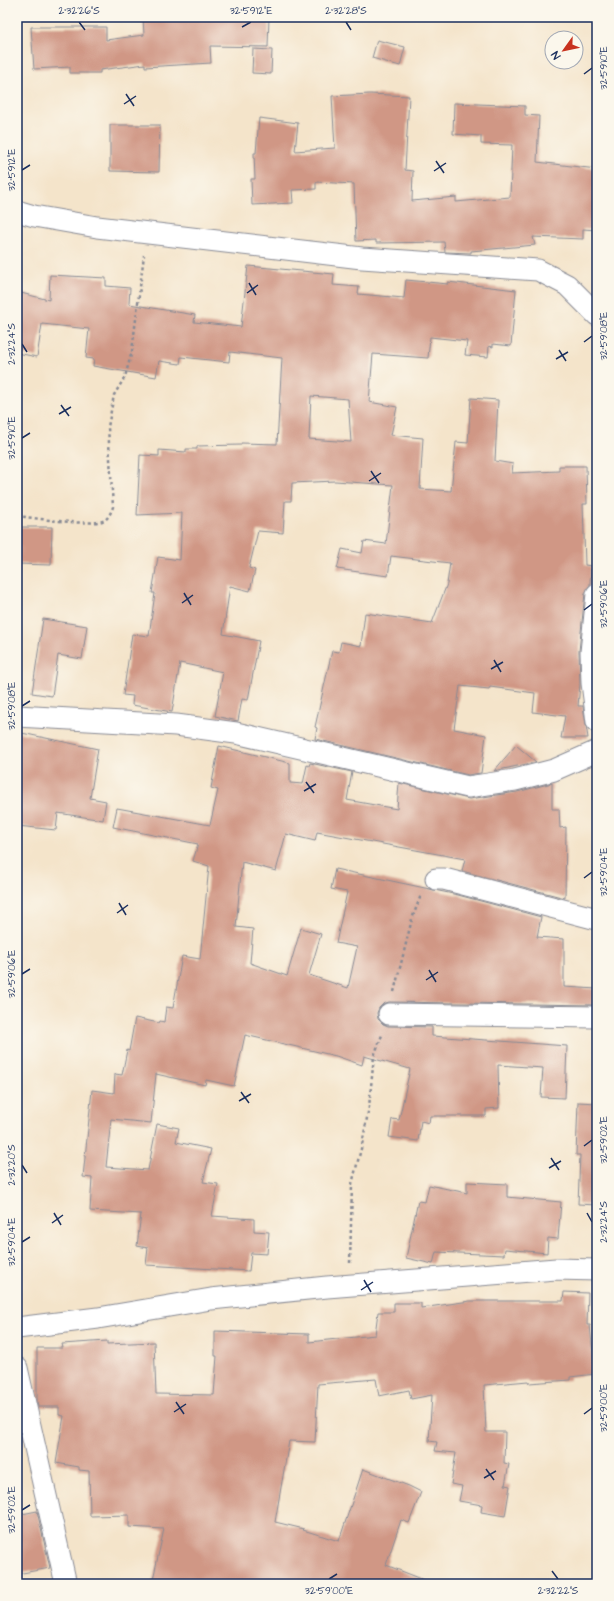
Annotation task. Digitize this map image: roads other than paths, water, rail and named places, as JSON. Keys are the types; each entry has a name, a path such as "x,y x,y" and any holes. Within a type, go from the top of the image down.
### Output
{"street":[{"path":"17,211 34,216 83,225 362,258 538,270 566,284 597,316"},
{"path":"597,594 592,652 597,722"},
{"path":"17,716 176,725 236,733 468,787 515,780 554,770 597,751"},
{"path":"436,879 444,879 597,919"},
{"path":"389,1014 597,1017"},
{"path":"17,1328 98,1318 212,1299 350,1285 556,1269 597,1270"},
{"path":"17,1368 66,1584"}]}
